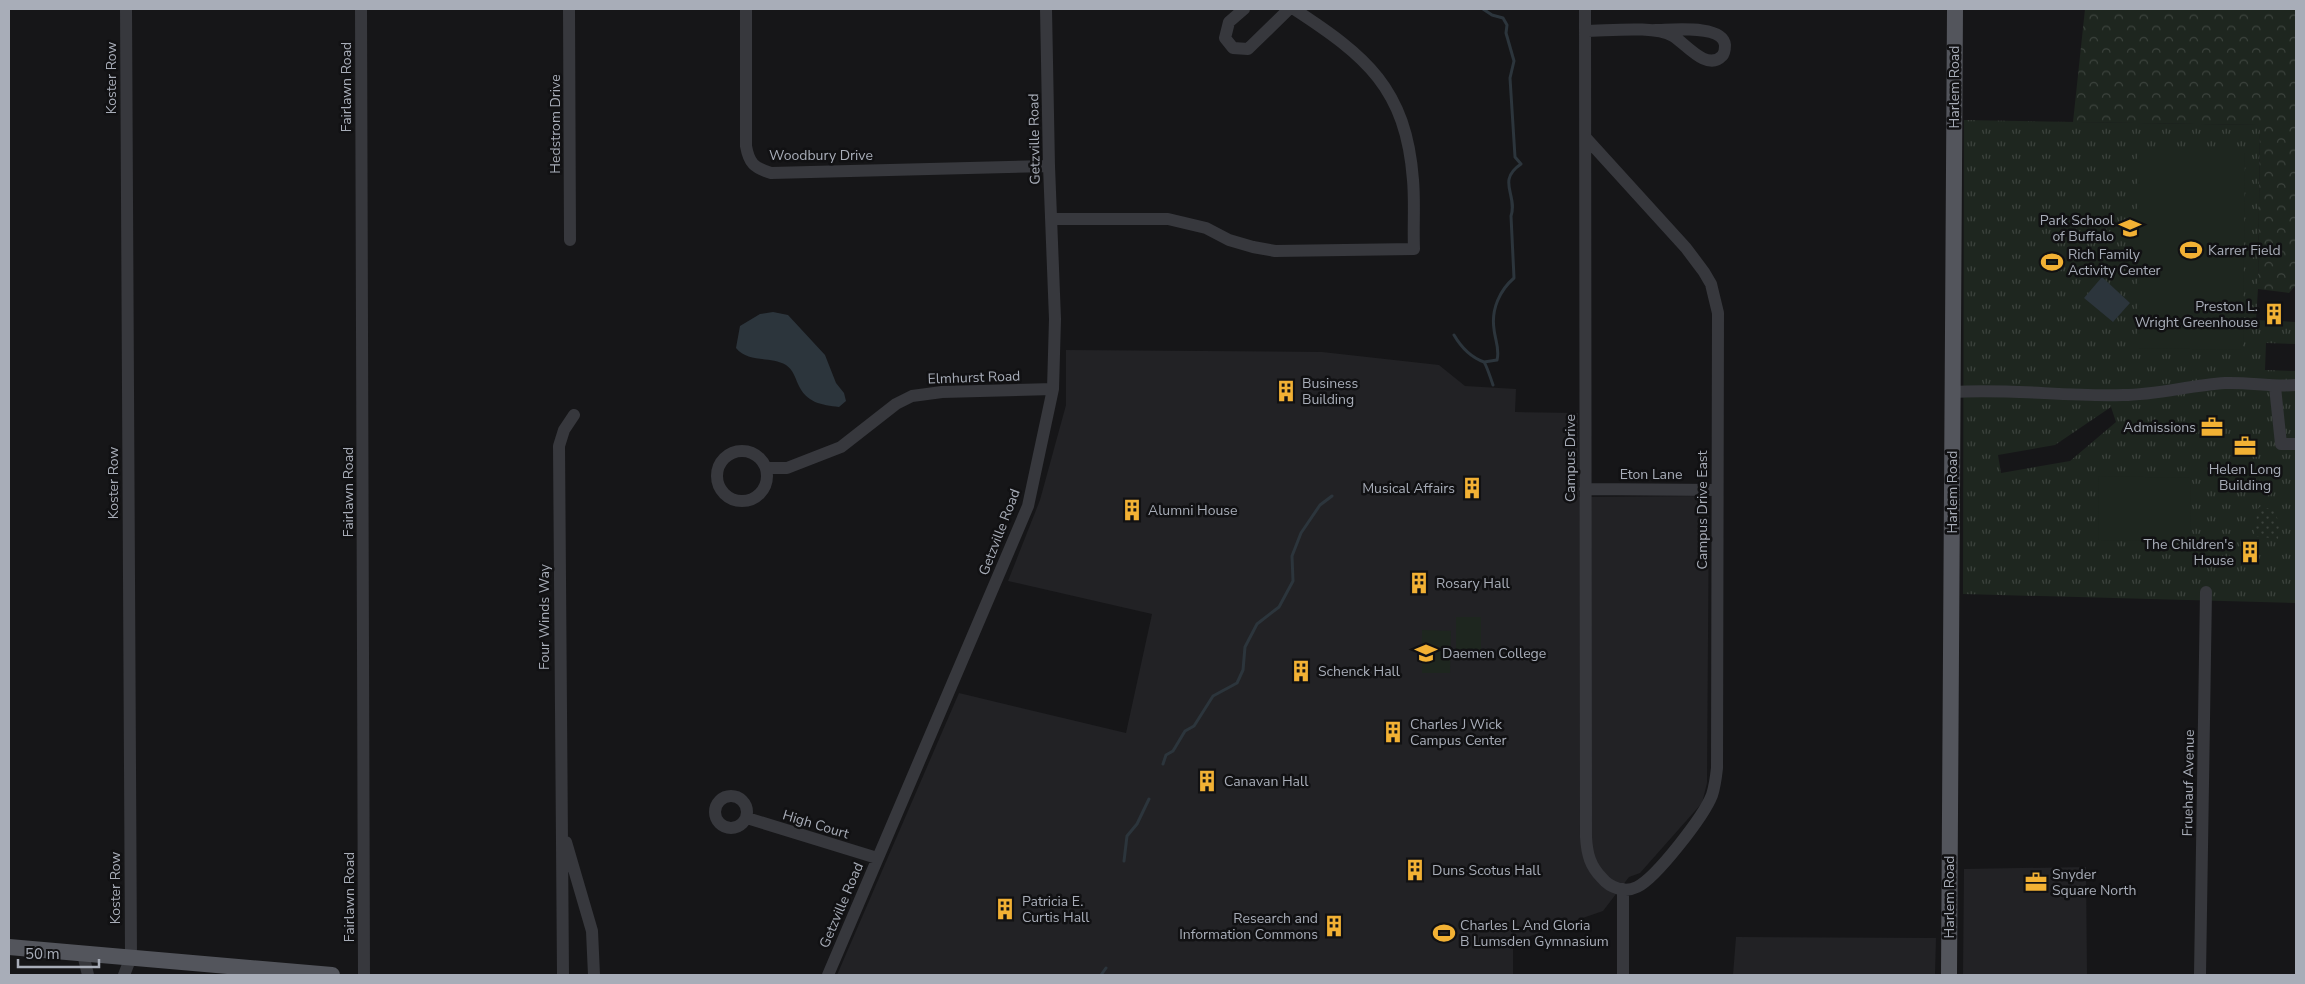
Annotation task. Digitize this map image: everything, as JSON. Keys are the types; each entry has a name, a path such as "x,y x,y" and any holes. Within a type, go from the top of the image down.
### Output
{"main road":[{"name":"Harlem Road","path":"1949,975 1955,9"},
{"path":"9,947 332,975"}],"street":[{"name":"Koster Row","path":"126,9 131,957"},
{"name":"Fairlawn Road","path":"361,9 364,975"},
{"name":"Hedstrom Drive","path":"569,9 570,240"},
{"name":"Woodbury Drive","path":"746,9 746,146 748,159 760,170 771,173 1049,166"},
{"name":"Getzville Road","path":"828,975 1028,506 1053,389 1055,319 1049,166 1046,9"},
{"path":"1244,9 1229,22 1225,38 1232,48 1248,49 1289,9"},
{"path":"1051,219 1168,219 1206,228 1230,240 1253,247 1275,251 1414,249 1413,181 1410,155 1405,131 1392,98 1371,69 1351,48 1294,9"},
{"name":"Campus Drive","path":"1585,9 1587,849 1594,870 1605,882 1623,890"},
{"path":"1585,31 1655,30 1710,31 1721,35 1724,40 1724,52 1720,58 1714,60 1706,59 1696,55 1673,36 1655,30"},
{"name":"Campus Drive East","path":"1586,138 1686,248 1711,284 1716,299 1718,325 1717,768 1715,784 1706,808 1663,864 1638,887 1623,890"},
{"path":"1952,392 1990,390 2124,396 2226,383 2251,383 2275,386 2296,385"},
{"path":"2275,386 2281,444 2296,444"},
{"name":"Elmhurst Road","path":"767,468 787,468 841,447 896,404 912,396 942,392 1053,389"},
{"name":"Four Winds Way","path":"563,975 559,446 564,430 574,415"},
{"path":"740,450 756,455 767,468 768,476 762,492 749,501 733,500 726,496 717,481 717,472 724,457 740,450"},
{"name":"Eton Lane","path":"1585,489 1718,490"},
{"name":"Fruehauf Avenue","path":"2200,975 2206,592"},
{"name":"High Court","path":"747,818 877,858"},
{"name":"Four Winds Way","path":"561,823 592,931 594,975"},
{"path":"1623,890 1623,975"},
{"path":"83,954 88,975"},
{"path":"124,975 131,957"}],"shaded area":[{"path":"2102,277 2130,303 2113,322 2084,298"},
{"path":"773,312 788,315 825,355 836,383 844,393 846,401 839,407 821,404 810,399 801,390 792,371 786,365 780,362 747,356 736,348 740,326 760,314"},
{"name":"Daemen College","path":"1066,350 1322,352 1439,365 1465,386 1516,389 1515,412 1578,413 1579,497 1709,496 1707,783 1702,803 1640,873 1629,877 1603,911 1513,942 1513,975 837,975 959,693 1126,733 1152,614 1008,581 1040,500 1066,405"},
{"path":"2086,867 2087,975 1963,975 1964,869"},
{"path":"1736,937 1936,938 1935,975 1733,975"}],"green space":[{"path":"2085,9 2296,9 2296,285 2289,293 2258,289 2260,125 2073,122"},
{"name":"Park School of Buffalo","path":"1964,120 2260,125 2256,320 2296,322 2296,344 2266,343 2265,370 2296,371 2296,603 1963,594","holes":["2111,407 2116,422 2070,461 2001,473 1998,455 2055,445"]},
{"name":"Karrer Field","path":"2138,153 2245,153 2243,350 2138,348"},
{"path":"2099,476 2191,478 2190,541 2098,540"},
{"path":"2258,507 2275,509 2279,526 2278,539 2254,536"},
{"path":"1456,617 1481,617 1481,658 1456,658"},
{"path":"1422,630 1451,631 1450,673 1422,673"}],"waterway":[{"path":"1483,9 1492,15 1503,18 1507,25 1506,33 1514,61 1510,78 1515,157 1521,164 1514,170 1509,182 1512,201 1514,278 1501,294 1495,307 1493,322 1498,348 1497,360 1484,362 1493,385"},
{"path":"1454,335 1466,351 1484,362"},
{"path":"1163,764 1166,755 1173,751 1185,731 1194,726 1213,696 1237,683 1243,670 1245,647 1257,624 1279,607 1293,581 1292,556 1301,533 1320,505 1332,496"},
{"path":"1124,861 1127,836 1137,824 1149,799"},
{"path":"1101,975 1106,968"}],"place":[{"name":"Park School of Buffalo","path":"2130,228"},
{"name":"Karrer Field","path":"2191,250"},
{"name":"Rich Family Activity Center","path":"2052,262"},
{"name":"Preston L. Wright Greenhouse","path":"2274,314"},
{"name":"Business Building","path":"1286,391"},
{"name":"Admissions","path":"2212,427"},
{"name":"Helen Long Building","path":"2245,446"},
{"name":"Musical Affairs","path":"1472,488"},
{"name":"Alumni House","path":"1132,510"},
{"name":"The Children's House","path":"2250,552"},
{"name":"Rosary Hall","path":"1419,583"},
{"name":"Daemen College","path":"1426,653"},
{"name":"Schenck Hall","path":"1301,671"},
{"name":"Charles J Wick Campus Center","path":"1393,732"},
{"name":"Canavan Hall","path":"1207,781"},
{"name":"Duns Scotus Hall","path":"1415,870"},
{"name":"Snyder Square North","path":"2036,882"},
{"name":"Patricia E. Curtis Hall","path":"1005,909"},
{"name":"Research and Information Commons","path":"1334,926"},
{"name":"Charles L And Gloria B Lumsden Gymnasium","path":"1444,933"}]}
